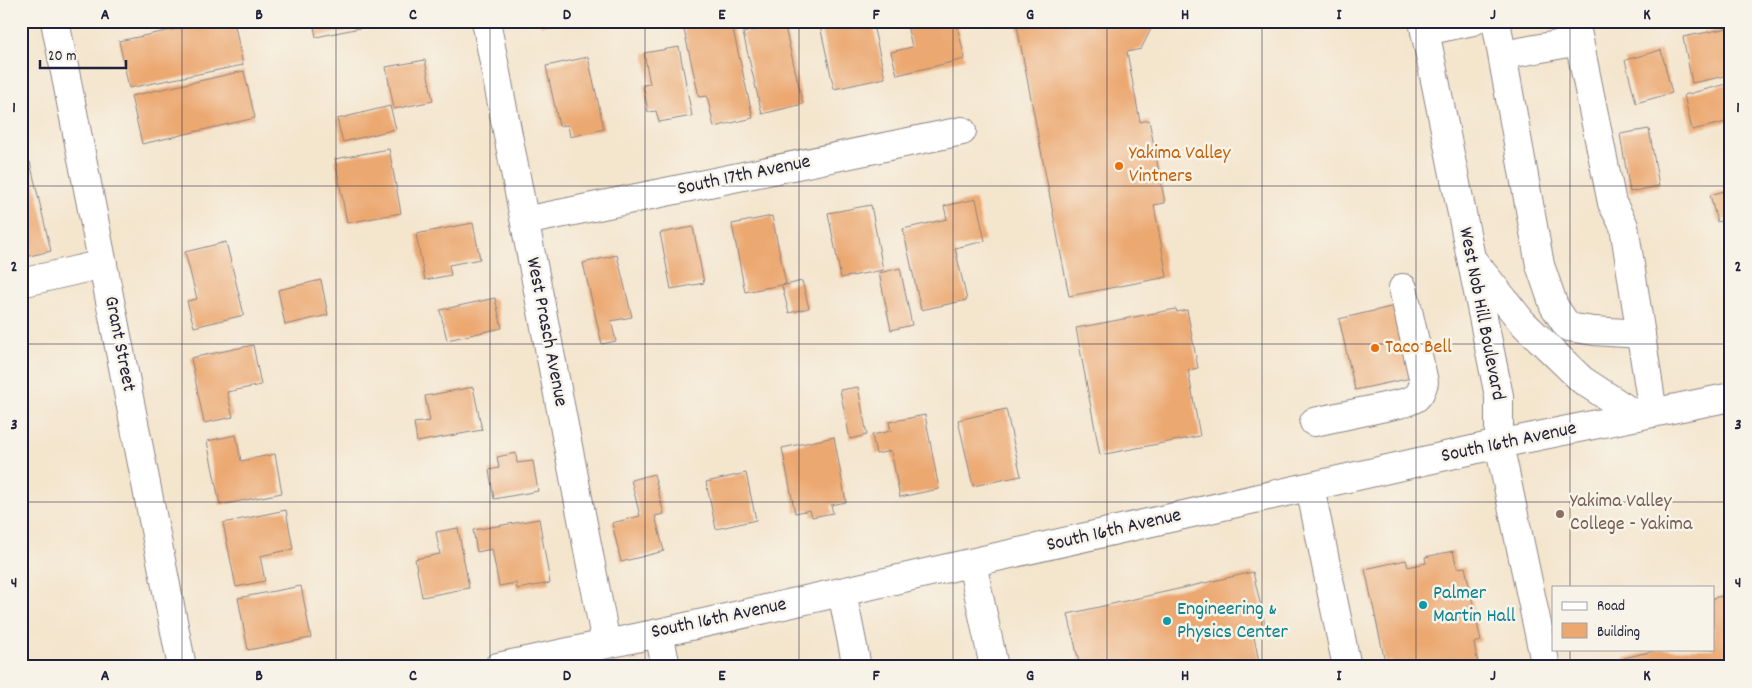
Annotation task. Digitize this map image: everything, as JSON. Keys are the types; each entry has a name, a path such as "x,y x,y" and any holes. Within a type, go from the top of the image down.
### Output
{"main road":[{"name":"Grant Street","path":"55,21 182,667"},
{"name":"West Prasch Avenue","path":"486,21 606,643"},
{"path":"1424,26 1473,21"},
{"path":"1496,21 1540,265 1554,306 1568,328 1640,334"},
{"name":"West Nob Hill Boulevard","path":"1424,26 1499,396 1499,444 1546,667"},
{"path":"1502,55 1577,31 1612,203 1624,226 1640,334 1645,414"},
{"name":"South 17th Avenue","path":"525,221 962,131"},
{"path":"21,283 103,264"},
{"path":"1472,265 1522,322 1582,380 1645,414"},
{"path":"1314,422 1412,401 1421,394 1424,382 1402,288"},
{"name":"South 16th Avenue","path":"498,667 842,592 1499,444 1731,397"},
{"path":"1310,487 1347,667"},
{"path":"972,563 994,667"},
{"path":"842,592 857,667"},
{"path":"659,632 666,667"}],"building":[{"path":"214,21 234,21 243,65 129,88 119,41"},
{"path":"313,21 389,21 389,22 316,37"},
{"path":"540,21 559,21 559,22 541,26"},
{"path":"682,21 731,21 753,118 714,127 707,96 699,97"},
{"path":"819,21 859,21 860,27 873,25 885,78 834,89"},
{"path":"906,21 956,21 965,59 897,75 891,52 912,47"},
{"path":"970,21 983,21 983,22 971,25"},
{"path":"1016,21 1155,21 1141,49 1127,52 1140,122 1149,120 1165,203 1154,205 1167,277 1069,296"},
{"path":"784,23 803,104 762,114 743,33"},
{"path":"1728,28 1731,45 1731,75 1692,83 1683,37"},
{"path":"679,47 692,116 659,122 656,111 648,112 643,85 650,84 644,53"},
{"path":"1661,50 1672,93 1636,103 1625,60"},
{"path":"588,57 604,129 570,137 568,125 559,126 546,66"},
{"path":"425,60 433,101 394,109 386,67"},
{"path":"244,71 255,118 142,144 131,96"},
{"path":"1727,84 1731,100 1731,121 1692,130 1684,95"},
{"path":"390,106 396,129 343,142 337,119"},
{"path":"1649,129 1659,186 1630,192 1620,134"},
{"path":"389,149 401,213 347,223 335,159"},
{"path":"30,162 51,251 21,258 21,164"},
{"path":"1731,189 1731,218 1717,222 1710,195"},
{"path":"976,199 985,241 955,248 967,300 921,310 903,229 947,219 944,206"},
{"path":"871,205 883,270 841,278 828,213"},
{"path":"772,216 786,284 745,292 732,224"},
{"path":"473,223 480,259 449,265 451,275 425,280 416,234"},
{"path":"693,227 704,283 671,289 660,233"},
{"path":"226,242 244,315 194,327 187,301 197,299 185,252"},
{"path":"617,255 632,317 611,321 616,341 602,344 583,263"},
{"path":"900,268 912,325 891,330 879,273"},
{"path":"321,280 328,315 285,325 278,290"},
{"path":"802,281 809,308 789,313 782,286"},
{"path":"495,298 502,328 447,340 440,310"},
{"name":"Taco Bell","path":"1395,306 1411,378 1355,390 1339,319"},
{"path":"1176,309 1177,312 1187,310 1198,368 1188,370 1200,436 1100,455 1076,328"},
{"path":"253,345 261,385 227,392 233,417 204,423 191,358"},
{"path":"473,387 482,430 417,442 414,423 430,421 425,396"},
{"path":"858,387 867,435 850,439 840,390"},
{"path":"1006,409 1021,476 973,486 958,420"},
{"path":"925,415 939,489 900,497 891,451 876,454 872,435 891,431 889,422"},
{"path":"236,435 241,461 275,454 282,493 220,505 207,441"},
{"path":"834,437 846,502 831,505 833,513 812,517 810,510 795,513 782,448"},
{"path":"516,453 517,463 533,461 538,491 494,499 489,470 499,468 497,457"},
{"path":"746,473 756,520 716,529 706,482"},
{"path":"654,474 664,514 655,516 664,551 621,562 612,523 640,516 631,480"},
{"path":"286,510 293,549 260,556 265,581 236,587 223,523"},
{"path":"539,519 550,583 517,589 516,583 499,586 492,549 477,552 473,530"},
{"path":"458,528 469,588 422,597 415,559 440,554 436,532"},
{"name":"Palmer Martin Hall","path":"1453,551 1457,568 1465,567 1481,641 1474,643 1478,664 1487,662 1488,667 1393,667 1391,661 1385,662 1365,569 1406,560 1408,567 1426,563 1425,557"},
{"name":"Engineering & Physics Center","path":"1253,572 1266,629 1253,632 1260,667 1080,667 1068,614"},
{"path":"301,586 311,638 248,650 238,598"},
{"path":"1731,594 1731,667 1672,667 1671,662 1661,665 1661,667 1626,667 1624,658 1658,650 1714,650 1714,598"}],"place":[{"name":"Yakima Valley Vintners","path":"1119,166"},
{"name":"Taco Bell","path":"1375,348"},
{"name":"Yakima Valley College - Yakima","path":"1560,514"},
{"name":"Palmer Martin Hall","path":"1423,605"},
{"name":"Engineering & Physics Center","path":"1167,621"}]}
